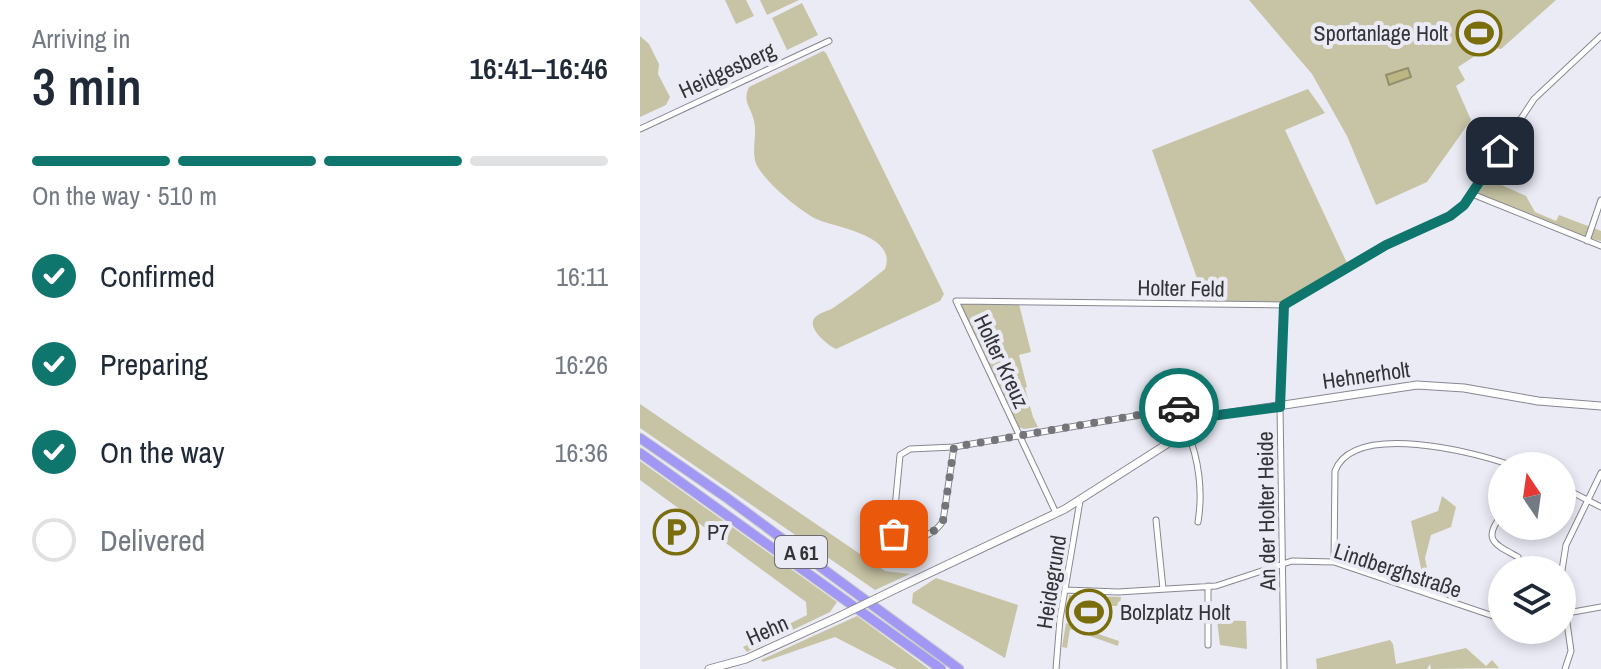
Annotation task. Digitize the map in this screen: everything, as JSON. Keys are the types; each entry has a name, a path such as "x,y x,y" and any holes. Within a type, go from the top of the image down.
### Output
{"highway":[{"name":"A 61","path":"640,438 727,498 959,669"},
{"name":"A 61","path":"640,453 941,669"}],"street":[{"path":"1284,305 1390,243 1450,216 1464,205 1534,99 1601,36"},
{"name":"Heidgesberg","path":"640,129 829,41"},
{"path":"1472,194 1601,246"},
{"path":"1587,241 1601,200"},
{"name":"Holter Feld","path":"956,301 1284,305"},
{"name":"Holter Kreuz","path":"956,301 1056,513"},
{"name":"An der Holter Heide","path":"1284,305 1280,407 1284,669"},
{"name":"Hehnerholt","path":"838,617 1056,513 1211,416 1417,385 1601,406"},
{"name":"Holter Kreuz","path":"954,447 943,521 938,529 919,539 898,538 893,529 900,455 910,449 954,447 1181,408 1198,407 1211,416"},
{"path":"1186,430 1196,451 1201,504 1198,522"},
{"path":"1334,562 1335,471 1338,462 1382,445 1430,444 1488,458"},
{"path":"1564,556 1566,545 1601,473"},
{"path":"1576,493 1601,507"},
{"name":"Heidegrund","path":"1056,669 1080,500"},
{"path":"1156,520 1163,589"},
{"path":"1493,540 1516,556"},
{"name":"Lindberghstraße","path":"1065,590 1118,592 1208,586 1241,579 1292,561 1334,562 1488,614"},
{"path":"1208,586 1208,645"},
{"path":"1576,612 1601,607"},
{"name":"Hehn","path":"709,669 746,659 838,617"},
{"path":"1565,669 1571,651 1570,644"}],"shaded area":[{"path":"725,0 746,0 754,16 736,24"},
{"path":"760,0 799,0 767,15"},
{"path":"1249,0 1556,0 1501,49 1489,47 1458,67 1465,80 1456,86 1471,120 1427,182 1376,205 1347,136 1312,74"},
{"path":"802,3 818,35 787,50 772,18"},
{"path":"640,36 649,44 659,64 658,74 670,97 666,105 640,117"},
{"path":"823,51 944,294 940,301 836,349 817,333 814,318 840,303 885,269 887,257 874,240 807,214 764,175 756,164 755,127 746,97 749,87"},
{"path":"1408,68 1411,77 1389,85 1386,75"},
{"path":"1308,89 1325,113 1285,130 1347,263 1282,302 1205,301 1152,150"},
{"path":"1488,179 1526,196 1535,212 1556,221 1559,215 1601,231 1601,241 1477,194"},
{"path":"960,304 1019,304 1031,352 1019,355 1025,388 1038,427 1018,427"},
{"path":"640,404 885,571 910,574 875,590 640,428"},
{"path":"640,461 837,602 830,612 747,652 743,647 807,615 806,602 640,480"},
{"path":"1442,496 1456,507 1451,527 1431,535 1425,558 1431,589 1418,585 1422,573 1411,521 1438,511"},
{"path":"936,578 1018,605 1005,658 912,603 913,593"},
{"name":"Bolzplatz Holt","path":"1069,595 1091,599 1092,596 1121,597 1120,606 1106,606 1103,630 1108,632 1066,618"},
{"path":"857,616 929,669 897,669 835,637 763,662 761,660"},
{"path":"1217,620 1246,621 1247,649 1220,645"},
{"path":"1066,623 1119,641 1118,646 1070,629 1067,648 1062,647"},
{"path":"1390,640 1396,664 1466,648 1486,666 1492,660 1499,668 1431,669 1430,664 1427,669 1317,669 1316,659"}],"way so far":[{"path":"894,534 898,538 919,539 938,529 943,521 954,447 1179,408"}],"place":[{"name":"Sportanlage Holt","path":"1479,33"},
{"name":"P7","path":"676,532"},
{"name":"Bolzplatz Holt","path":"1089,612"}],"route":[{"path":"1179,408 1198,407 1211,416 1280,407 1284,305 1386,245 1450,216 1464,205 1500,151"}]}
